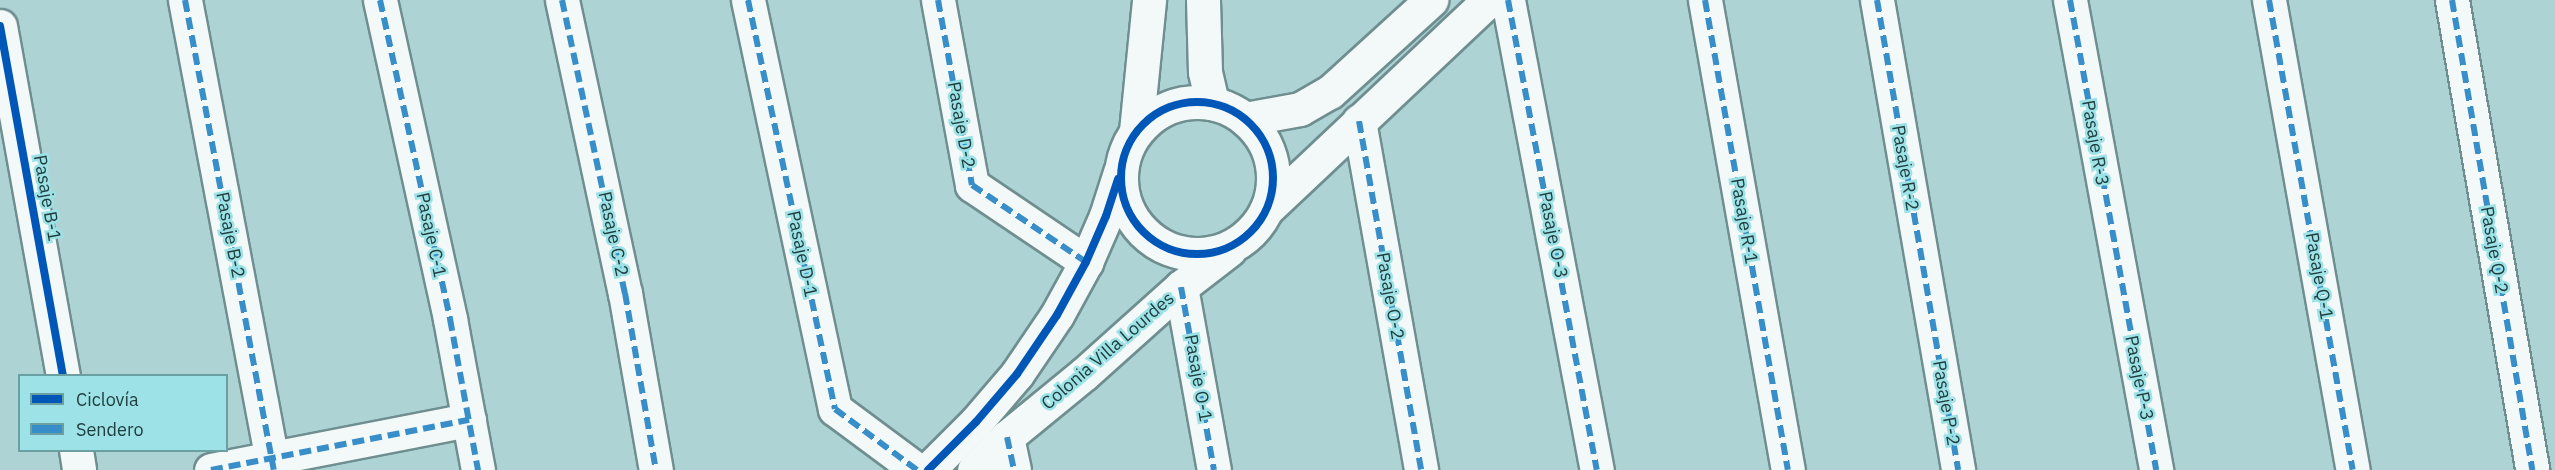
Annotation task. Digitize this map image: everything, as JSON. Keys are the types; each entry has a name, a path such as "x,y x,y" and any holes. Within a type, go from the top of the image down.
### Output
{"street":[{"path":"0,8 1,0"},
{"name":"Pasaje B-2","path":"185,0 273,464"},
{"name":"Pasaje C-1","path":"380,0 447,307 478,470"},
{"name":"Pasaje C-2","path":"562,0 625,293 656,470"},
{"name":"Pasaje D-1","path":"748,0 835,409 917,470"},
{"name":"Pasaje D-2","path":"938,0 972,185 1086,262"},
{"path":"1136,131 1149,0"},
{"path":"1203,0 1205,72 1212,103"},
{"path":"1245,119 1300,109 1330,92 1431,0"},
{"path":"1120,170 1122,192 1131,216 1148,237 1171,250 1197,254 1223,249 1246,236 1267,209 1489,0"},
{"name":"Pasaje O-3","path":"1508,0 1597,470"},
{"name":"Pasaje R-1","path":"1705,0 1786,456"},
{"name":"Pasaje R-2","path":"1876,0 1934,337"},
{"name":"Pasaje R-3","path":"2070,0 2121,286"},
{"name":"Pasaje Q-1","path":"2270,0 2353,470"},
{"name":"Pasaje Q-2","path":"2455,14 2532,470"},
{"name":"Pasaje B-1","path":"0,26 63,374"},
{"path":"928,470 976,422 1017,374 1057,315 1086,262 1106,216 1125,150 1136,131 1151,116 1170,106 1190,102 1212,103 1245,119 1258,132 1267,150 1272,169 1272,190 1267,209"},
{"name":"Pasaje O-2","path":"1359,121 1420,470"},
{"name":"Colonia Villa Lourdes","path":"974,470 1007,437 1084,374 1181,287 1246,236"},
{"name":"Pasaje P-3","path":"2121,286 2156,470"},
{"name":"Pasaje O-1","path":"1181,287 1214,470"},
{"name":"Pasaje P-2","path":"1934,337 1958,470"},
{"path":"211,470 273,464 469,420"},
{"path":"1007,437 1014,470"},
{"path":"76,452 79,470"}],"marked path":[{"path":"185,0 274,470"},
{"path":"380,0 450,319 478,470"},
{"path":"562,0 625,293 656,470"},
{"path":"748,0 835,409 917,470"},
{"path":"938,0 972,185 1086,262"},
{"path":"1508,0 1597,470"},
{"path":"1705,0 1788,470"},
{"path":"1877,0 1958,470"},
{"path":"2070,0 2156,470"},
{"path":"2269,0 2353,470"},
{"path":"2452,0 2532,470"},
{"path":"1359,121 1421,470"},
{"path":"1181,287 1214,470"},
{"path":"211,470 469,420"},
{"path":"1007,437 1014,470"}],"cycle path":[{"path":"0,26 63,374"},
{"path":"1197,102 1226,108 1251,124 1267,149 1273,178 1267,207 1251,232 1226,248 1197,254 1168,248 1143,232 1127,207 1121,178 1127,149 1143,124 1168,108 1197,102"},
{"path":"928,470 976,422 1017,374 1057,315 1086,262 1106,216 1118,179"}]}
